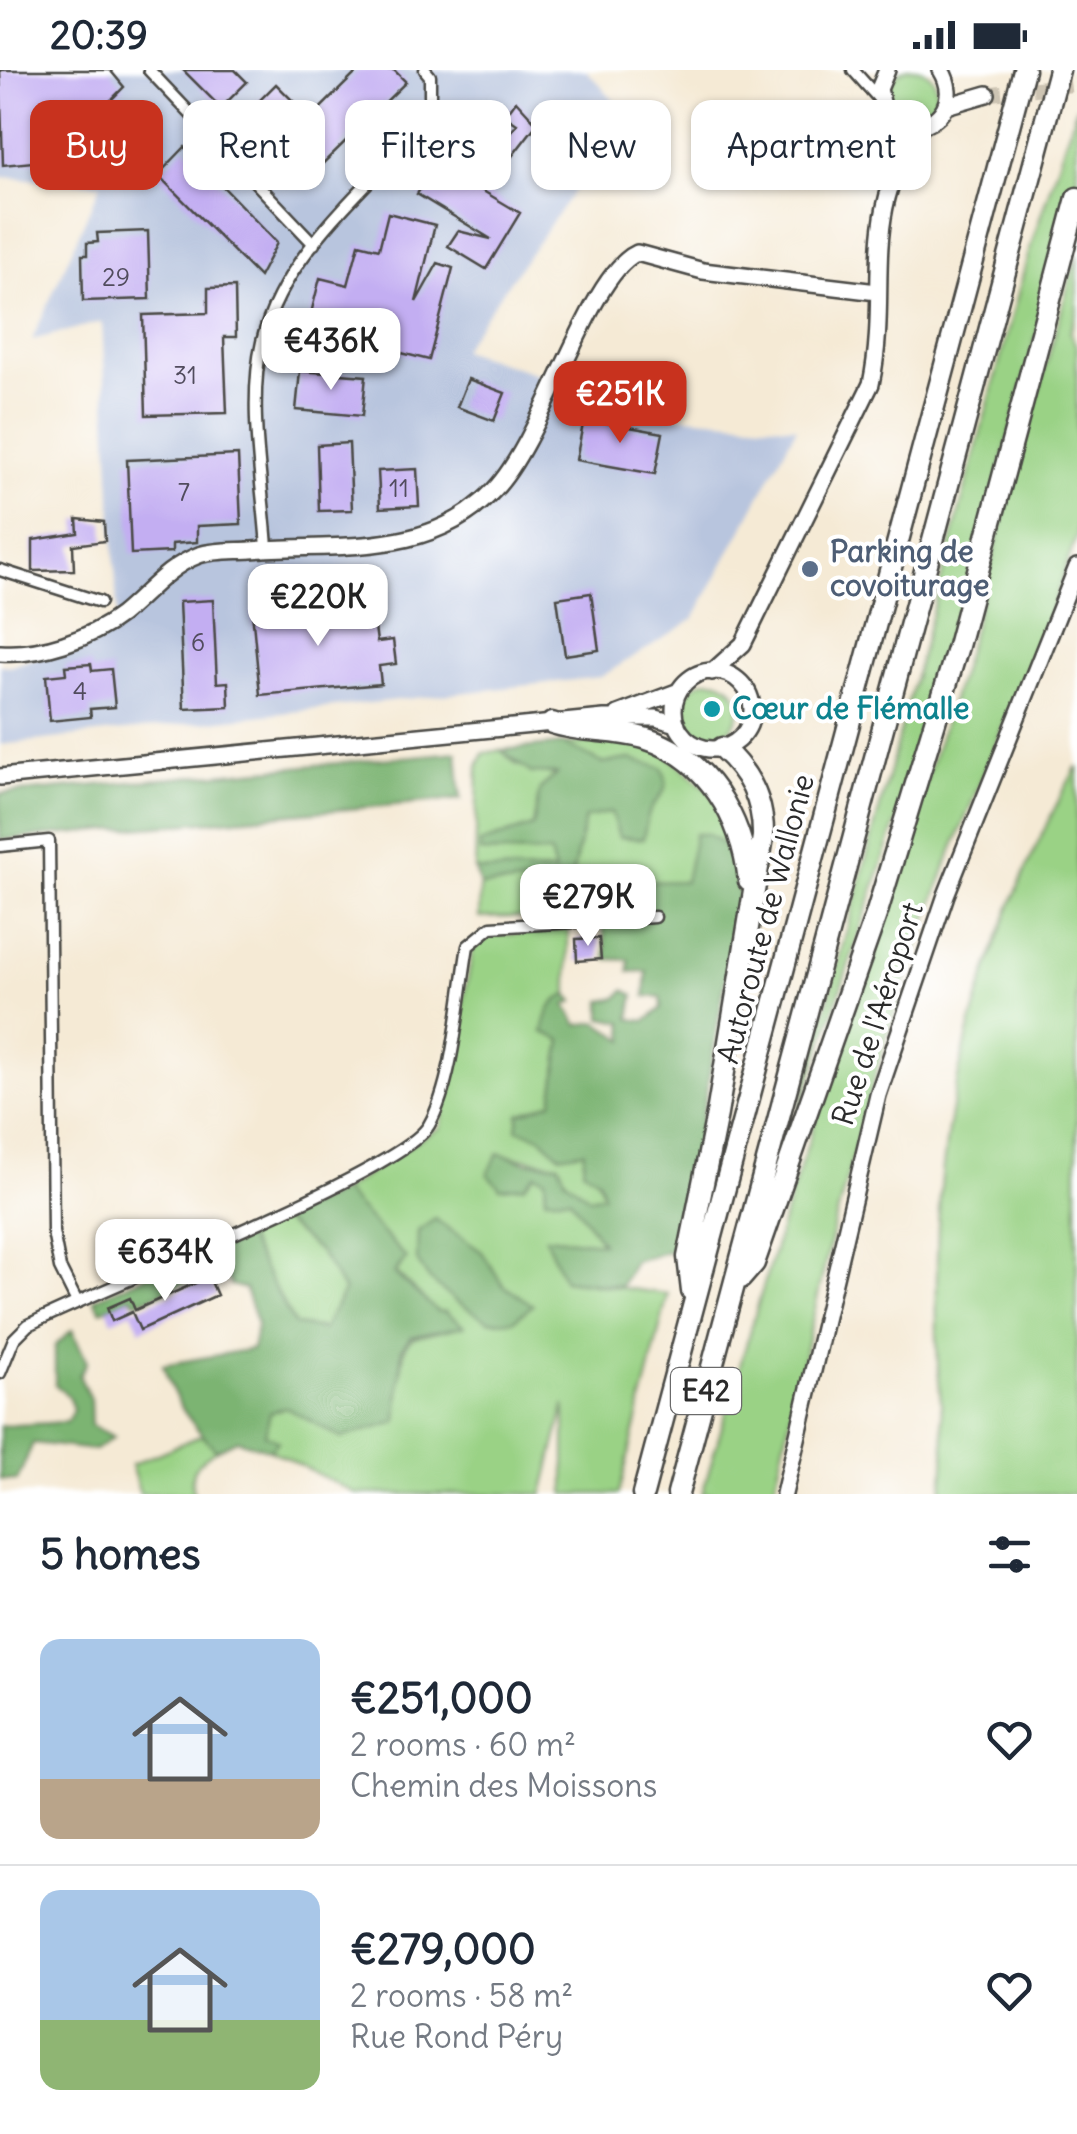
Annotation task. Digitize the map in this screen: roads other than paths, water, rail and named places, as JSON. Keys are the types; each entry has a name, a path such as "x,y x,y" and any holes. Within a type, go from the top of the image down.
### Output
{"highway":[{"name":"Autoroute de Wallonie","path":"643,1494 1024,70"},
{"name":"E42","path":"678,1494 1059,70"},
{"path":"734,1288 754,1263 878,912 982,561 1077,198"},
{"path":"1063,249 1077,224"},
{"path":"552,723 574,730 644,738 691,762 725,803 741,837 750,882 749,918"},
{"path":"694,1303 688,1257 764,816 748,777 722,748"}],"street":[{"path":"148,70 314,244"},
{"path":"267,548 257,388 262,342 279,294 314,244 430,117 430,76 425,70"},
{"path":"853,70 880,100"},
{"path":"880,100 879,90 887,70"},
{"path":"931,118 946,106 980,95 944,77"},
{"path":"944,77 946,106"},
{"path":"0,777 604,718 656,718 676,724 695,745 722,748 739,739 750,723 752,704 740,683 744,644 871,384 879,342 881,221 891,190"},
{"path":"0,653 72,642 118,617 168,572 201,554 397,543 430,534 478,504 518,460 537,428 604,280 637,253 703,272 877,292"},
{"name":"Rue de l'Aéroport","path":"784,1494 878,1095 946,895 1077,567"},
{"path":"0,570 100,602"},
{"path":"604,718 679,691 695,676 712,672 744,644"},
{"path":"712,672 740,683"},
{"path":"676,724 674,708 679,691"},
{"path":"0,846 48,841 53,1232 60,1268 76,1300"},
{"path":"0,1372 14,1339 28,1325 369,1170 428,1128 443,1082 468,946 476,937 492,927 655,917"}],"tunnel":[{"path":"987,94 1077,84"}],"place":[{"name":"Parking de covoiturage","path":"810,569"},
{"name":"Cœur de Flémalle","path":"712,709"}]}
